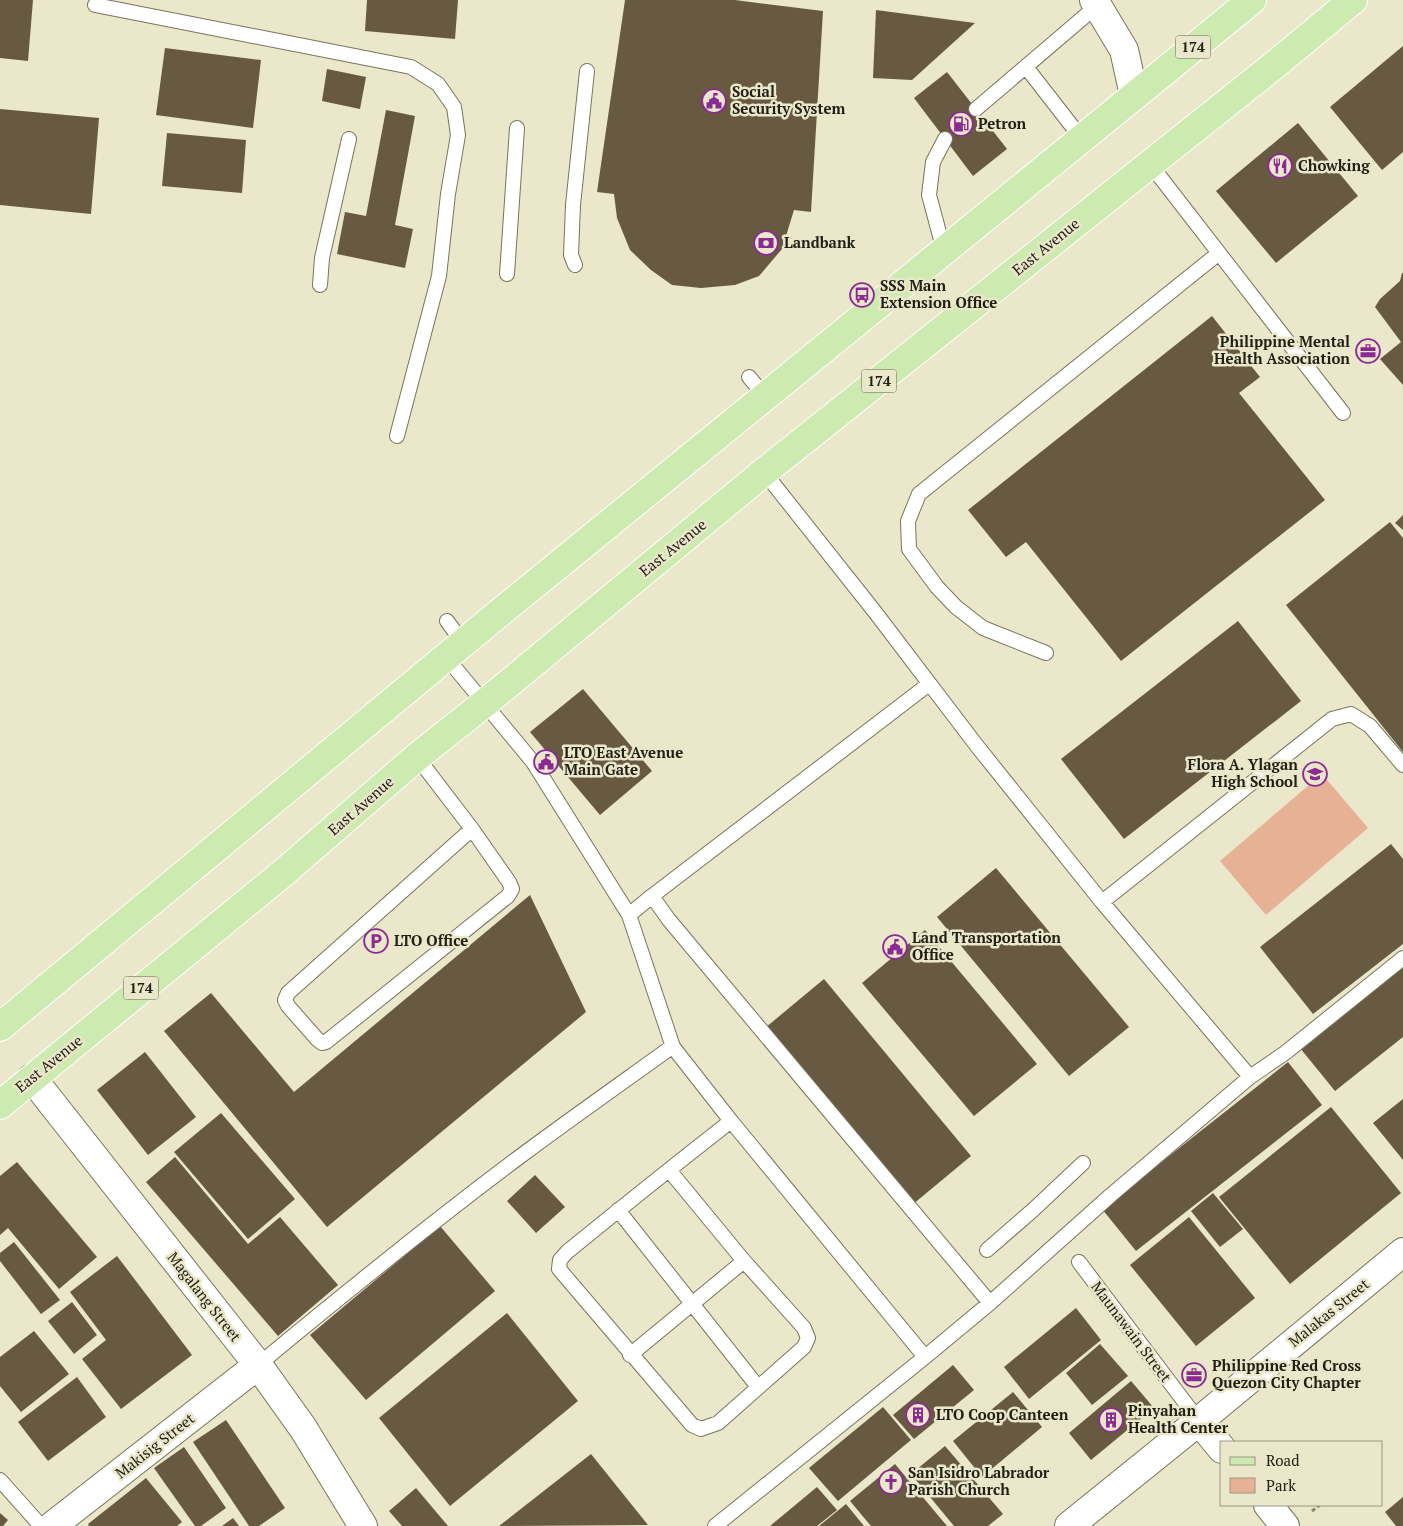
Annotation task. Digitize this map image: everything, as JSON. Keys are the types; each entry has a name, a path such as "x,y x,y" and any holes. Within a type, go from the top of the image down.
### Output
{"main road":[{"name":"174","path":"0,1027 454,650 757,386 944,251 1252,0"},
{"name":"East Avenue","path":"0,1104 283,872 417,757 764,472 1277,63 1353,0"}],"street":[{"path":"1096,2 1124,50 1134,95"},
{"name":"Magalang Street","path":"32,1078 258,1365 303,1428 363,1526"},
{"name":"Malakas Street","path":"1069,1526 1403,1252"},
{"name":"Makisig Street","path":"52,1526 258,1365"},
{"name":"Maunawain Street","path":"1199,1421 1220,1447"},
{"path":"1269,1506 1285,1526"}],"lane":[{"path":"976,109 1026,67 1096,2"},
{"path":"95,4 411,67 438,84 454,108 458,135 448,194 439,276 397,436"},
{"path":"1026,67 1082,139"},
{"path":"575,265 572,254 573,205 588,71"},
{"path":"506,274 518,128"},
{"path":"320,285 322,258 349,139"},
{"path":"944,251 929,195 933,162 945,139"},
{"path":"1150,164 1343,413"},
{"path":"1046,653 983,628 956,607 937,586 909,549 908,520 911,512 919,494 1219,253"},
{"path":"764,472 875,612 977,746 1102,902 1250,1077"},
{"path":"447,621 454,650 485,703 533,762 629,915 673,1046 731,1121 925,1357"},
{"path":"629,915 929,684"},
{"path":"1102,902 1332,719 1351,714 1370,726 1403,765"},
{"path":"417,757 472,829 512,889 508,896 326,1042 322,1043 316,1040 288,1006 285,1000 288,993 472,829"},
{"path":"652,896 669,920 990,1302"},
{"path":"715,1526 925,1357 1250,1077 1285,1053 1403,958"},
{"path":"258,1365 340,1297 469,1195 673,1046"},
{"path":"669,1170 744,1261 804,1328 808,1338 804,1347 718,1423 701,1429 692,1425 559,1270 560,1260 567,1252 618,1210 731,1121"},
{"path":"987,1250 1083,1163"},
{"path":"618,1210 758,1387"},
{"path":"630,1355 744,1261"},
{"name":"Maunawain Street","path":"1079,1262 1199,1421"},
{"path":"0,1480 41,1526"}],"green space":[{"path":"1322,774 1368,828 1266,915 1220,861"}],"building":[{"path":"0,0 33,0 28,61 0,58"},
{"path":"367,0 458,0 455,39 365,31"},
{"name":"Social Security System","path":"625,0 735,0 823,11 811,212 794,210 782,249 759,276 735,285 701,288 672,285 651,270 630,250 617,218 614,194 597,192"},
{"path":"876,10 975,23 912,80 873,78"},
{"path":"1403,46 1403,152 1382,170 1330,107"},
{"path":"165,48 261,60 253,128 156,115"},
{"path":"327,69 366,77 360,109 322,101"},
{"name":"Petron","path":"947,72 1007,149 973,176 914,98"},
{"path":"0,109 99,118 91,214 0,205"},
{"path":"386,110 415,116 395,225 413,229 405,268 337,254 345,212 366,216"},
{"path":"1298,123 1358,196 1276,263 1216,191"},
{"path":"167,133 246,140 242,193 162,186"},
{"path":"1402,273 1403,385 1380,359 1401,342 1375,307 1380,299 1400,281"},
{"path":"1212,316 1260,377 1239,393 1325,500 1121,661 1026,542 1006,557 968,510"},
{"path":"1403,515 1403,530 1395,523"},
{"path":"1390,522 1403,538 1403,752 1286,605"},
{"path":"1238,621 1301,701 1124,839 1061,759"},
{"path":"583,689 652,771 600,815 530,732"},
{"path":"1391,844 1403,859 1403,944 1313,1014 1260,947"},
{"path":"996,868 1129,1027 1069,1076 937,917"},
{"path":"530,895 586,1012 327,1227 164,1031 211,993 294,1092"},
{"path":"925,930 1037,1064 974,1116 862,983"},
{"path":"1403,966 1403,1037 1335,1091 1300,1048"},
{"path":"824,979 971,1156 912,1205 765,1028"},
{"path":"145,1052 196,1117 148,1155 97,1090"},
{"path":"1288,1062 1322,1105 1136,1251 1102,1209"},
{"path":"1403,1099 1403,1160 1373,1123"},
{"path":"1331,1107 1401,1193 1290,1284 1219,1197"},
{"path":"221,1113 295,1199 248,1239 174,1152"},
{"path":"175,1157 248,1244 280,1217 338,1285 278,1336 146,1182"},
{"path":"17,1162 97,1257 59,1289 8,1228 0,1235 0,1176"},
{"path":"535,1175 565,1207 536,1233 507,1201"},
{"path":"1213,1193 1243,1229 1220,1247 1191,1211"},
{"path":"1189,1217 1255,1298 1196,1346 1130,1265"},
{"path":"440,1226 495,1291 366,1400 310,1335"},
{"path":"14,1242 60,1300 41,1314 0,1261 0,1253"},
{"path":"117,1256 192,1355 121,1409 82,1359 106,1340 70,1292"},
{"path":"72,1302 97,1335 74,1354 48,1321"},
{"path":"1076,1308 1101,1340 1029,1399 1004,1367"},
{"path":"507,1313 578,1401 450,1506 379,1418"},
{"path":"34,1331 69,1374 21,1412 0,1386 0,1357"},
{"path":"1100,1344 1128,1376 1092,1405 1066,1373"},
{"path":"953,1365 974,1390 914,1439 893,1415"},
{"path":"77,1377 106,1417 48,1461 18,1422"},
{"name":"Pinyahan Health Center","path":"1131,1381 1154,1408 1091,1460 1069,1433"},
{"path":"1013,1392 1042,1427 982,1477 953,1441"},
{"path":"883,1407 911,1440 838,1501 809,1468"},
{"path":"226,1420 285,1508 259,1526 249,1526 193,1442"},
{"path":"945,1446 1003,1514 988,1526 954,1526 911,1474"},
{"path":"184,1447 226,1508 201,1526 195,1526 154,1468"},
{"path":"591,1454 648,1525 499,1526"},
{"name":"San Isidro Labrador Parish Church","path":"895,1464 947,1526 871,1526 850,1501"},
{"path":"146,1478 182,1522 177,1526 89,1526 88,1524"},
{"path":"817,1487 837,1510 817,1526 770,1526"},
{"path":"416,1488 448,1526 402,1526 389,1511"},
{"path":"1403,1497 1403,1526 1396,1526 1385,1512"},
{"path":"846,1504 864,1526 819,1526"},
{"path":"0,1513 8,1520 3,1526 0,1526"},
{"path":"233,1518 239,1526 222,1526"}],"place":[{"name":"Social Security System","path":"714,101"},
{"name":"Petron","path":"961,124"},
{"name":"Chowking","path":"1280,166"},
{"name":"Landbank","path":"766,243"},
{"name":"SSS Main Extension Office","path":"862,295"},
{"name":"Philippine Mental Health Association","path":"1368,351"},
{"name":"LTO East Avenue Main Gate","path":"546,762"},
{"name":"Flora A. Ylagan High School","path":"1315,774"},
{"name":"LTO Office","path":"376,941"},
{"name":"Land Transportation Office","path":"895,947"},
{"name":"Philippine Red Cross Quezon City Chapter","path":"1194,1375"},
{"name":"LTO Coop Canteen","path":"918,1415"},
{"name":"Pinyahan Health Center","path":"1111,1420"},
{"name":"San Isidro Labrador Parish Church","path":"891,1482"}]}
